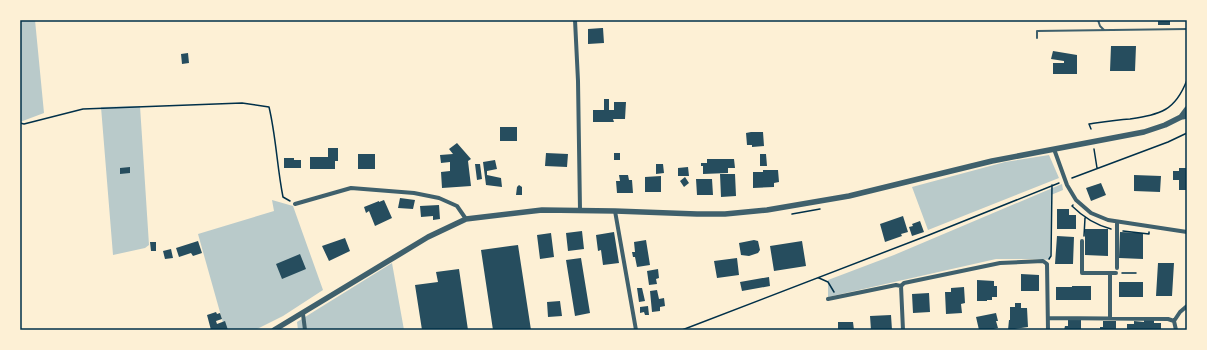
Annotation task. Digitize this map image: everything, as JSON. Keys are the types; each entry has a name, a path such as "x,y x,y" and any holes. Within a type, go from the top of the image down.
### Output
{"street":[{"path":"575,20 578,81 580,210"},
{"path":"274,330 303,314 428,237 466,219 542,210 725,214 801,206 849,196 992,161 1144,132 1184,117 1187,109"},
{"path":"1054,149 1067,184 1076,200 1091,213 1117,222 1187,232"},
{"path":"295,204 351,188 414,193 439,198 458,206 466,219"},
{"path":"615,211 636,330"},
{"path":"1082,241 1082,273 1110,273 1116,271 1117,222"},
{"path":"828,299 896,285 901,286 904,283 1000,263 1046,262 1048,330"},
{"path":"1110,273 1110,318"},
{"path":"901,286 903,330"},
{"path":"1176,330 1174,322 1180,312 1187,306"},
{"path":"303,314 305,330"},
{"path":"1048,318 1168,319 1174,322"}],"lane":[{"path":"1098,20 1100,26 1104,30"},
{"path":"1037,38 1037,31 1187,29"}],"path":[{"path":"1090,129 1090,124 1155,115 1166,110 1175,102 1187,80"},
{"path":"20,123 24,124 83,109 242,103 269,107 273,124 282,197 295,204"},
{"path":"1070,178 1168,142 1187,133"},
{"path":"1094,149 1097,168"},
{"path":"682,330 819,278 1059,183"},
{"path":"1046,262 1051,256 1052,185"},
{"path":"1082,241 1084,240 1084,218"},
{"path":"1116,271 1136,273"},
{"path":"819,278 828,282 837,296"}],"shaded area":[{"path":"20,20 35,20 44,113 20,122"},
{"path":"140,106 149,245 145,248 113,255 101,107"},
{"path":"1049,155 1059,178 928,230 912,187 1005,162"},
{"path":"1062,184 1063,190 1051,195 1050,260 996,259 828,297 828,280 894,255"},
{"path":"272,200 293,206 323,290 283,316 255,330 225,330 198,234 274,211"},
{"path":"392,263 404,330 298,330 297,322"}],"building":[{"path":"1158,20 1170,20 1170,25 1158,25"},
{"path":"603,28 604,43 588,44 588,29"},
{"path":"1111,46 1136,46 1135,71 1110,71"},
{"path":"1053,51 1077,55 1077,74 1053,74 1053,63 1064,63 1064,61 1051,59"},
{"path":"188,53 189,63 182,64 181,54"},
{"path":"604,99 609,99 609,110 614,110 614,102 626,102 625,119 613,119 614,122 593,122 593,110 604,110"},
{"path":"500,127 517,127 517,141 500,141"},
{"path":"763,132 764,146 752,147 752,145 747,145 746,133"},
{"path":"457,143 471,159 468,161 471,186 442,188 441,172 450,171 450,162 441,163 440,155 453,154 449,149"},
{"path":"328,148 338,148 338,161 335,161 335,169 310,169 310,157 328,157"},
{"path":"546,153 568,154 567,167 545,166"},
{"path":"614,153 620,153 620,160 614,160"},
{"path":"358,154 375,154 375,169 358,169"},
{"path":"760,154 766,154 767,166 760,166"},
{"path":"284,158 301,160 301,168 284,168"},
{"path":"707,159 734,159 735,168 728,168 728,173 703,174 703,166 701,166 701,163 707,163"},
{"path":"495,160 497,169 487,171 487,175 501,178 502,187 486,185 483,162"},
{"path":"475,164 480,164 482,179 477,180"},
{"path":"656,164 663,164 664,173 656,174"},
{"path":"130,167 130,173 120,174 120,168"},
{"path":"688,167 689,176 678,176 678,168"},
{"path":"1179,168 1187,168 1187,190 1179,190 1179,180 1173,180 1173,171 1179,171"},
{"path":"763,170 778,170 779,182 774,183 774,187 753,188 753,172 763,172"},
{"path":"720,174 735,174 736,196 721,197"},
{"path":"619,175 628,175 629,180 632,180 633,193 617,193 616,181 620,181"},
{"path":"1134,175 1161,176 1160,192 1134,191"},
{"path":"661,176 661,192 645,192 645,177"},
{"path":"685,177 689,183 684,187 680,181"},
{"path":"696,179 712,179 713,195 697,195"},
{"path":"1101,183 1106,195 1091,201 1086,188"},
{"path":"519,185 522,187 522,195 516,195 517,187"},
{"path":"400,198 415,200 413,209 398,208"},
{"path":"384,200 392,218 375,226 369,211 366,213 364,207"},
{"path":"439,205 440,219 433,220 433,216 421,217 420,206"},
{"path":"1057,209 1069,209 1069,215 1076,215 1076,229 1057,229"},
{"path":"903,216 908,232 901,234 902,236 885,242 880,224"},
{"path":"920,221 924,232 912,236 909,227"},
{"path":"1085,229 1108,229 1108,256 1085,255"},
{"path":"582,231 584,249 568,251 566,233"},
{"path":"614,232 619,263 603,265 601,250 598,251 596,235"},
{"path":"1120,232 1143,233 1143,259 1119,258"},
{"path":"551,233 554,257 540,259 537,235"},
{"path":"1057,236 1074,237 1073,264 1055,264"},
{"path":"345,238 350,251 329,261 322,246"},
{"path":"646,240 650,265 637,267 635,257 633,257 632,252 635,252 634,242"},
{"path":"754,240 758,241 760,250 758,253 749,256 741,255 739,243"},
{"path":"198,241 202,253 193,256 191,253 179,257 176,248"},
{"path":"802,241 806,266 774,271 770,246"},
{"path":"150,242 156,242 156,251 151,251"},
{"path":"518,245 531,330 493,330 481,250"},
{"path":"171,249 173,258 165,259 163,251"},
{"path":"300,254 306,269 282,279 276,264"},
{"path":"581,258 590,313 575,316 566,260"},
{"path":"737,258 739,275 717,278 714,261"},
{"path":"1158,263 1174,263 1172,296 1156,296"},
{"path":"459,269 468,330 422,330 415,285 438,282 436,272"},
{"path":"658,269 659,278 656,279 657,284 649,285 647,271"},
{"path":"1021,274 1039,275 1039,291 1021,291"},
{"path":"769,277 770,286 742,291 740,282"},
{"path":"977,280 994,281 994,286 997,286 997,297 992,297 992,300 987,301 977,301"},
{"path":"1119,282 1143,282 1143,297 1119,297"},
{"path":"1091,286 1091,300 1056,300 1056,287"},
{"path":"964,287 965,303 961,304 962,313 946,314 945,292 951,292 951,288"},
{"path":"637,288 642,288 645,301 639,302"},
{"path":"657,290 659,299 664,298 665,306 660,307 660,311 652,312 650,291"},
{"path":"929,293 930,312 913,313 912,294"},
{"path":"560,301 562,316 548,317 547,302"},
{"path":"1015,303 1021,303 1021,308 1027,308 1028,327 1008,330 1010,307 1015,307"},
{"path":"648,306 649,315 645,315 644,312 640,313 640,307"},
{"path":"216,312 217,314 220,313 222,319 216,321 217,324 225,321 228,330 211,330 207,315"},
{"path":"996,313 998,328 979,330 976,317"},
{"path":"891,315 892,330 871,330 870,316"},
{"path":"1144,319 1154,320 1154,323 1161,323 1161,330 1127,330 1127,324 1134,324 1134,321 1144,322"},
{"path":"1068,320 1081,320 1081,330 1064,330 1065,326 1068,326"},
{"path":"1103,321 1116,321 1116,330 1100,330 1100,327 1103,327"},
{"path":"838,322 853,322 854,330 838,330"}]}
